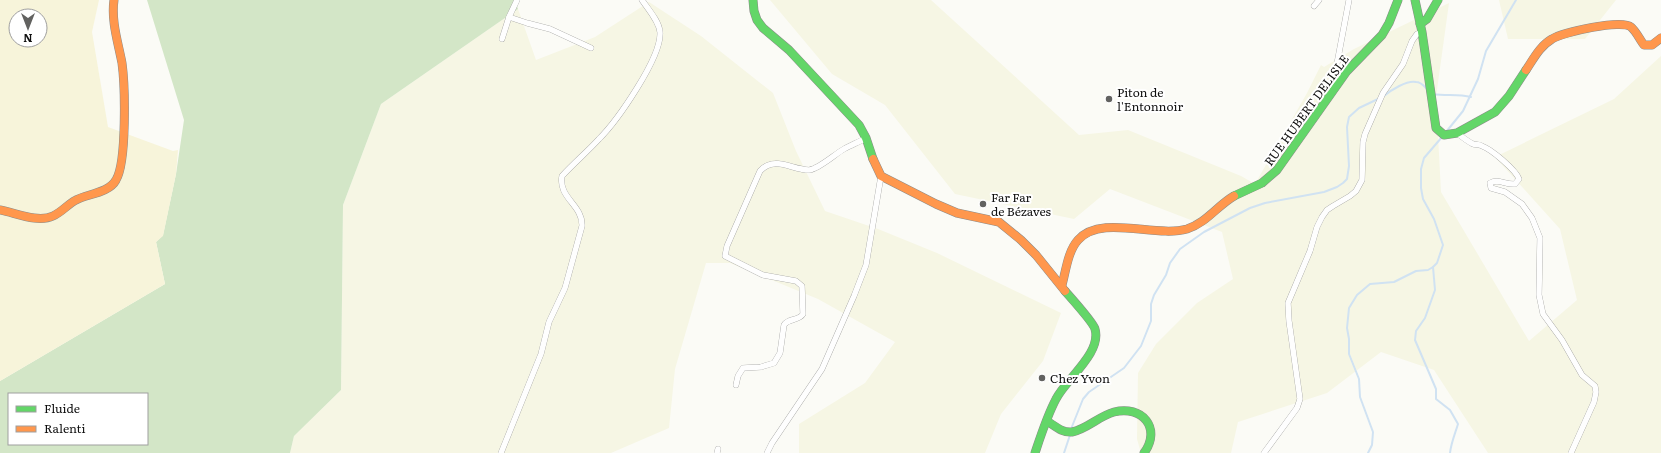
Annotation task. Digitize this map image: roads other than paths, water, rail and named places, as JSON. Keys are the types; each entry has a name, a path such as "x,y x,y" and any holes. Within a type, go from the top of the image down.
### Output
{"main road":[{"path":"0,210 36,218 48,218 55,216 64,207 75,200 106,188 116,181 123,154 124,121 122,65 112,14 114,0"},
{"path":"753,0 754,11 763,28 789,50 859,125 866,138 873,160 881,176 921,197 957,213 999,222 1021,240 1062,285 1095,328 1096,341 1091,353 1060,392 1050,422 1035,453"},
{"name":"RUE HUBERT DELISLE","path":"1062,285 1070,253 1076,242 1091,230 1113,226 1160,232 1178,231 1194,227 1204,222 1223,203 1233,196 1263,184 1277,170 1347,72 1382,35 1389,23 1398,0"},
{"path":"1415,0 1421,28 1436,128 1440,133 1453,134 1495,112 1503,104 1539,50 1553,38 1574,31 1620,24 1631,27 1644,45 1652,45 1661,38"},
{"path":"1421,28 1438,0"},
{"path":"1050,422 1066,432 1076,431 1102,416 1119,411 1135,411 1147,422 1152,432 1151,442 1144,453"}],"street":[{"path":"502,40 509,17 517,0"},
{"path":"502,453 541,354 549,322 565,288 582,226 581,215 563,191 561,183 562,176 600,139 617,119 650,68 656,51 660,32 658,25 642,0"},
{"path":"1314,6 1319,0"},
{"path":"1332,91 1349,0"},
{"path":"509,17 527,24 550,29 591,48"},
{"path":"1264,453 1297,408 1300,399 1288,304 1322,217 1327,210 1356,191 1362,180 1363,142 1365,134 1383,93 1396,76 1403,64 1412,41 1421,28"},
{"path":"1453,134 1474,145 1482,146 1489,150 1511,168 1518,176 1519,180 1515,184 1498,180 1490,183 1491,188 1505,192 1522,204 1532,218 1540,238 1539,295 1542,314 1562,340 1582,375 1594,386 1596,392 1594,402 1571,453"},
{"path":"736,385 738,376 743,368 761,367 774,363 780,353 784,325 786,322 801,317 803,314 802,286 796,280 763,275 724,256 760,171 765,166 775,162 811,170 866,138"},
{"path":"767,453 772,443 822,369 854,296 866,265 881,176"}],"waterway":[{"path":"1446,132 1463,111 1478,79 1486,51 1516,0"},
{"path":"1384,96 1408,82 1422,84 1427,89"},
{"path":"1433,94 1471,97"},
{"path":"1071,429 1083,399 1089,392 1124,368 1141,346 1151,321 1151,304 1154,295 1166,275 1170,263 1180,249 1204,232 1250,208 1265,203 1324,192 1343,183 1347,179 1349,166 1347,127 1349,117 1359,108 1378,99"},
{"path":"1368,453 1372,445 1373,432 1360,397 1359,379 1349,354 1347,328 1349,308 1357,295 1370,284 1394,282 1416,271 1428,270 1437,263 1443,245 1434,219 1423,199 1421,188 1421,169 1424,158 1442,137"},
{"path":"1433,267 1435,290 1425,318 1416,331 1415,340 1436,389 1436,399 1450,410 1458,424 1450,453"},
{"path":"1064,453 1070,435"}],"place":[{"name":"Piton de l'Entonnoir","path":"1109,99"},
{"name":"Far Far de Bézaves","path":"983,204"},
{"name":"Chez Yvon","path":"1042,378"}]}
